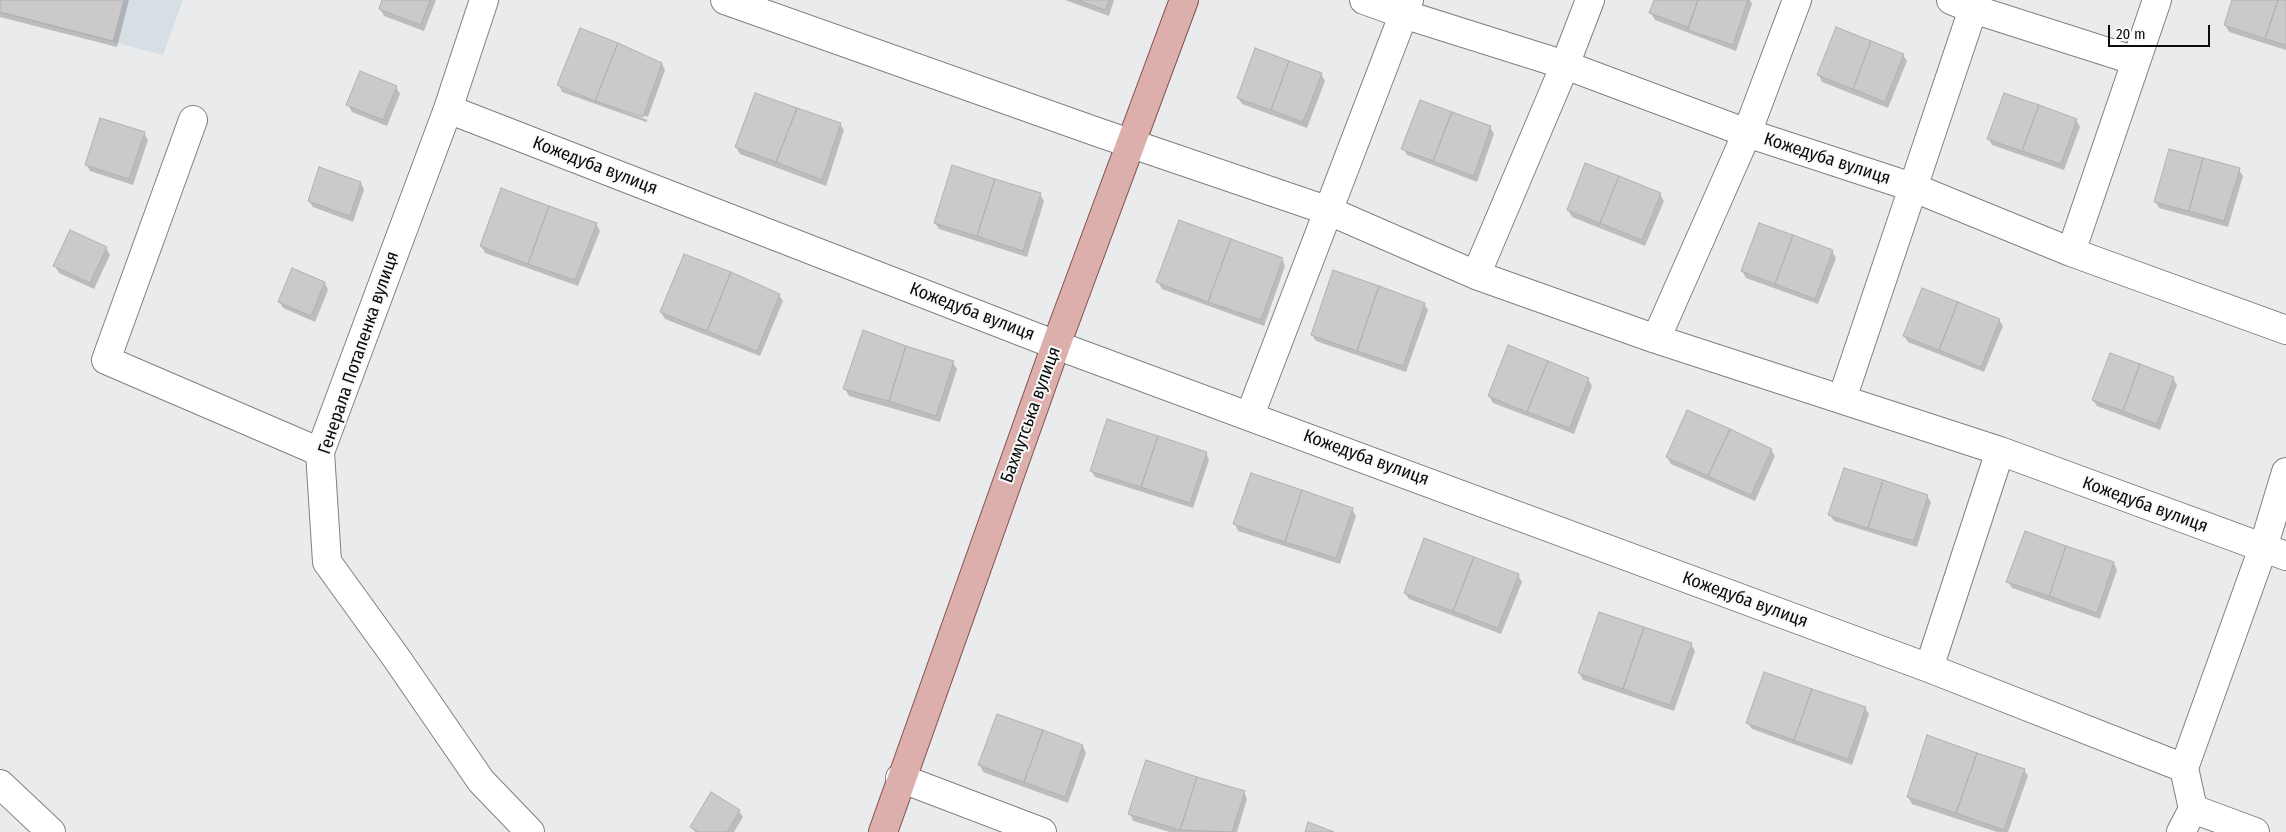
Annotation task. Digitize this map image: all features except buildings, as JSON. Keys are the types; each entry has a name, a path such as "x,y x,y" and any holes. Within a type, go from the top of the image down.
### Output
{"main road":[{"name":"Бахмутська вулиця","path":"883,832 900,778 1056,345 1184,0"}],"street":[{"name":"Генерала Потапенка вулиця","path":"484,0 448,108 320,452 327,562 481,780 530,832"},
{"name":"Кожедуба вулиця","path":"725,0 1100,133 1329,211 1476,275 1656,339 2000,451 2274,552"},
{"name":"Кожедуба вулиця","path":"1364,0 1406,7 1747,132 1912,187 2071,252 2286,330"},
{"path":"1476,275 1566,65 1590,0"},
{"path":"1656,339 1747,132 1797,0"},
{"path":"2071,252 2157,0"},
{"path":"1842,399 1912,187 1966,3 2136,61"},
{"path":"1250,415 1406,7"},
{"name":"Кожедуба вулиця","path":"448,108 1056,345 1250,415 1929,668 2184,768"},
{"path":"193,120 106,360 320,452"},
{"path":"1929,668 2000,451"},
{"path":"2255,832 2187,820 2184,768 2274,552 2286,472"},
{"path":"900,778 1042,832"},
{"path":"0,784 51,832"}],"shaded area":[{"path":"0,0 183,0 163,55 0,13"}]}
